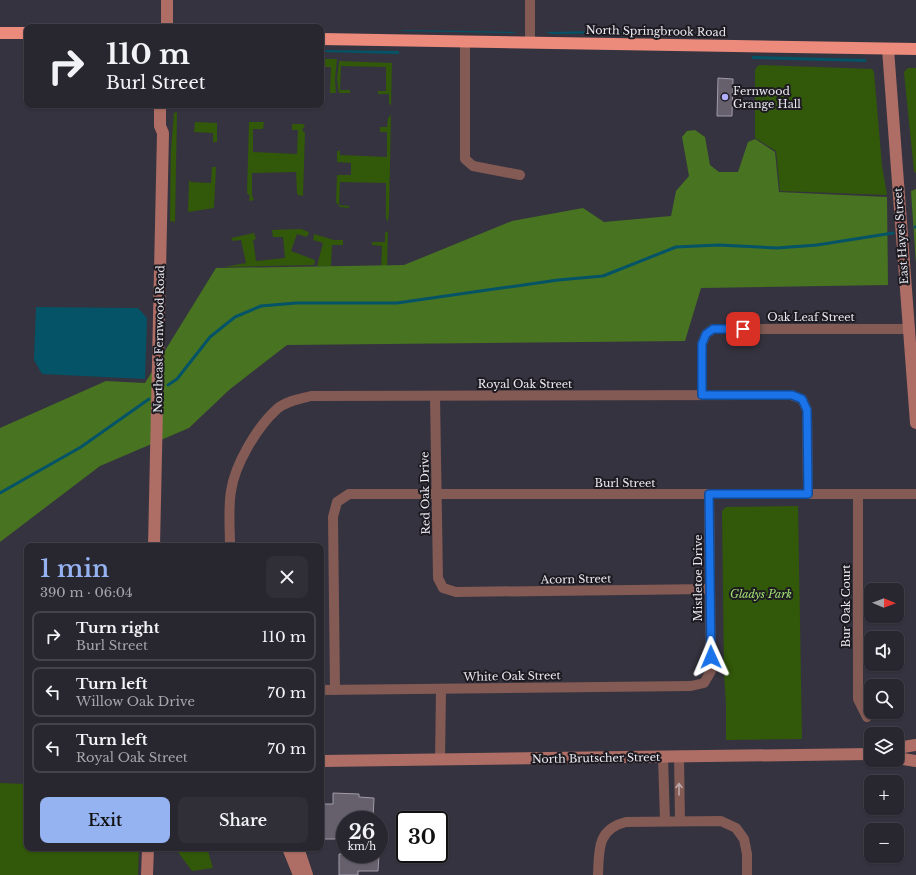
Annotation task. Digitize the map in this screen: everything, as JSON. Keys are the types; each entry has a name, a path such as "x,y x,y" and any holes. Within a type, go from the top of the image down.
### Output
{"highway":[{"path":"0,33 24,33"},
{"name":"North Springbrook Road","path":"324,39 916,49"}],"street":[{"path":"167,0 167,24"},
{"path":"530,0 530,43"},
{"path":"466,42 465,159 473,166 520,175"},
{"name":"East Hayes Street","path":"888,49 916,423"},
{"name":"Northeast Fernwood Road","path":"154,543 163,133 160,126 160,108"},
{"name":"Northeast Fernwood Road","path":"163,133 167,125 168,108"},
{"name":"Oak Leaf Street","path":"702,395 702,344 706,334 713,329 908,329"},
{"name":"Royal Oak Street","path":"230,543 230,514 233,478 238,467 260,429 278,409 292,401 311,396 792,395 802,399 807,410 808,494"},
{"name":"Red Oak Drive","path":"435,396 438,578 443,588"},
{"name":"Burl Street","path":"335,690 333,517 337,502 349,494 916,494"},
{"name":"Mistletoe Drive","path":"704,683 711,671 709,494"},
{"name":"Bur Oak Court","path":"858,494 858,699 864,710"},
{"name":"Acorn Street","path":"443,588 456,592 710,590"},
{"name":"White Oak Street","path":"324,690 441,690 691,686 704,683"},
{"path":"440,760 441,690"},
{"path":"904,747 916,746"},
{"name":"North Brutscher Street","path":"324,761 864,754"},
{"path":"679,756 680,821"},
{"path":"663,757 665,822"},
{"path":"904,759 916,761"},
{"path":"598,875 599,850 601,841 608,830 617,824 626,822 721,821 736,828 744,839 747,854 747,875"},
{"path":"147,875 148,851"},
{"path":"289,851 299,875"},
{"path":"299,851 307,875"}],"green space":[{"path":"324,59 337,59 335,80 336,93 330,93 331,67 324,67"},
{"path":"339,61 392,63 391,106 389,103 389,94 378,94 378,91 386,91 386,67 341,66 340,90 350,90 350,93 339,93 337,80"},
{"path":"759,65 872,69 874,72 882,166 887,195 780,191 776,151 755,138 755,71"},
{"path":"908,68 916,68 916,173 914,171 904,72"},
{"path":"177,112 175,222 170,221 171,151 174,113"},
{"path":"391,115 388,222 386,218 386,183 340,182 339,205 349,206 349,208 340,207 336,202 337,175 351,175 351,163 337,162 337,151 340,151 340,155 387,157 387,132 380,132 380,127 387,127 388,118"},
{"path":"195,122 217,123 217,142 213,142 213,133 194,132"},
{"path":"249,122 264,122 263,129 253,129 253,152 297,154 298,130 292,130 292,124 303,124 305,126 302,130 305,133 303,196 298,195 297,193 296,172 252,173 252,195 254,200 249,200 250,196 247,193"},
{"path":"695,130 705,137 710,165 719,172 738,172 748,142 755,139 775,152 779,192 887,197 888,285 701,288 685,341 287,345 229,390 189,428 100,466 0,542 0,428 106,381 145,383 216,268 404,265 512,221 583,208 604,222 671,216 676,191 689,176 682,137 687,131"},
{"path":"212,167 216,167 214,208 188,212 189,180 191,182 211,183"},
{"path":"916,189 916,264 911,191"},
{"path":"301,229 309,232 307,237 297,234 291,251 315,260 314,265 224,267 246,263 241,240 233,241 231,238 254,233 256,239 253,240 256,261 285,258 283,237 273,237 272,230"},
{"path":"388,231 387,270 381,270 382,246 372,245 372,242 385,242 385,233"},
{"path":"314,234 334,240 343,240 343,245 332,245 331,266 317,266 323,243 313,240"},
{"name":"Gladys Park","path":"798,506 802,739 726,740 722,511 726,507"},
{"path":"0,783 24,784 24,851 139,851 138,875 0,875"},
{"path":"177,851 208,851 213,868 192,871"}],"water":[{"path":"407,30 518,32 397,31"},
{"path":"597,31 646,33 552,34 545,32"},
{"path":"324,50 399,51 399,54 324,52"},
{"path":"752,56 866,59 866,62 752,59"},
{"path":"36,307 138,308 147,318 145,379 42,374 34,360"}],"building":[{"name":"Fernwood Grange Hall","path":"718,78 733,79 732,116 717,116"},
{"path":"333,793 359,794 359,797 374,798 373,811 336,811 336,839 324,839 324,804 333,804"},
{"path":"339,863 378,863 378,871 358,871 358,875 339,875"}],"waterway":[{"path":"168,385 177,379 210,337 235,317 261,306 296,303 397,303 558,280 603,276 676,247 718,245 777,248 817,245 893,233"},
{"path":"0,493 81,447 149,399"}],"place":[{"name":"Fernwood Grange Hall","path":"725,97"}],"route":[{"path":"711,657 709,494 808,494 807,410 802,399 792,395 702,395 702,344 706,334 713,329 743,329"}]}
